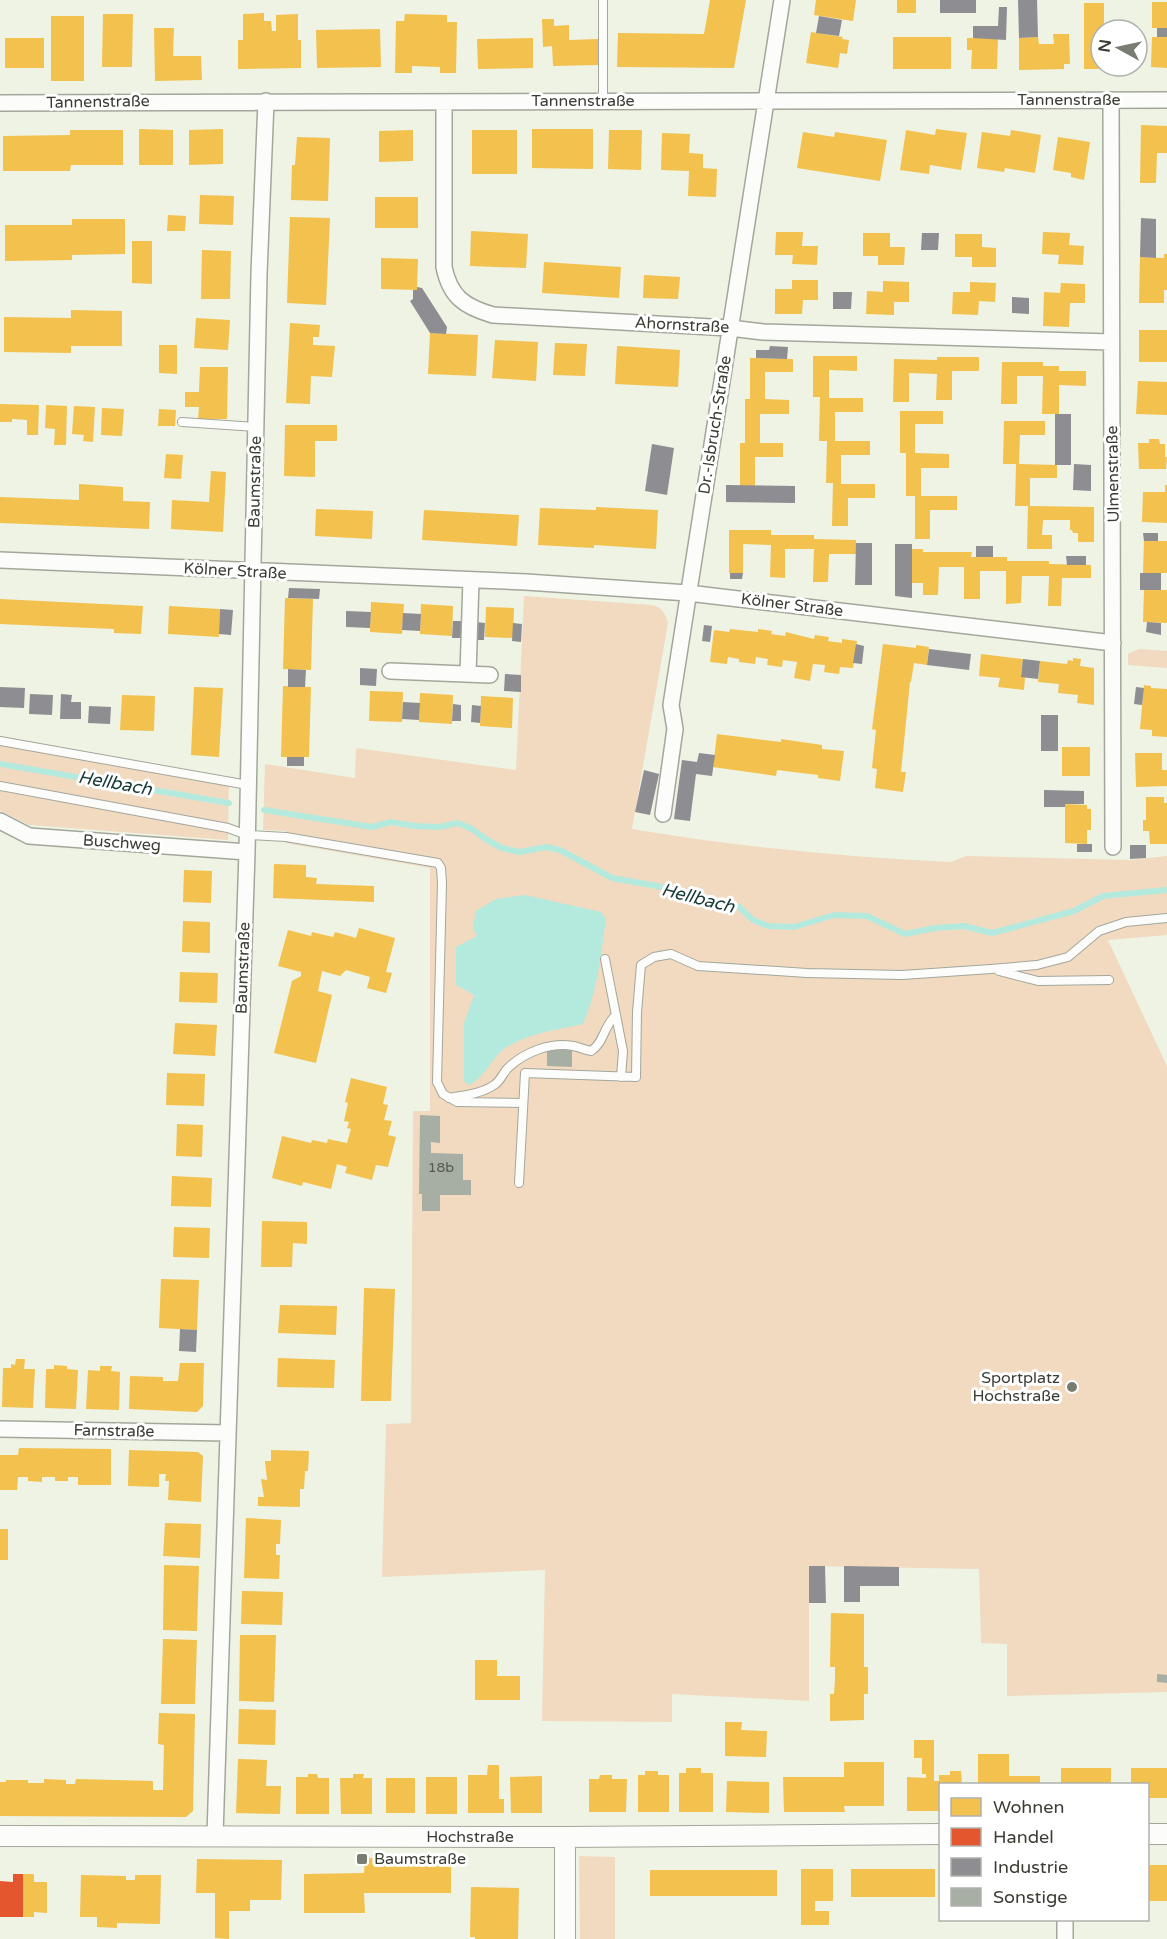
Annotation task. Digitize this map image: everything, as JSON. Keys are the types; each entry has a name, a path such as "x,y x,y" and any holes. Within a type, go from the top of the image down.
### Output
{"street":[{"name":"Dr.-Isbruch-Straße","path":"663,814 675,729 671,705 782,0"},
{"name":"Ulmenstraße","path":"1111,100 1113,847"},
{"name":"Tannenstraße","path":"0,103 1167,100"},
{"name":"Baumstraße","path":"215,1835 247,852 259,274 266,101"},
{"name":"Ahornstraße","path":"444,102 444,267 455,295 466,305 493,315 730,328 763,332 1111,342"},
{"name":"Kölner Straße","path":"0,560 471,580 688,593 1113,643"},
{"path":"468,675 471,580"},
{"path":"390,671 490,675"},
{"name":"Buschweg","path":"0,821 29,836 247,852"},
{"name":"Farnstraße","path":"0,1429 228,1433"},
{"name":"Hochstraße","path":"0,1836 565,1837 939,1834"},
{"path":"1149,1834 1167,1834"},
{"path":"565,1837 565,1939"},
{"path":"1065,1921 1065,1939"}],"lane":[{"path":"603,0 603,101"},
{"path":"182,422 256,427"},
{"path":"0,741 248,785"},
{"path":"0,786 228,828 247,835 286,837 438,863 441,868 442,882 437,1082 443,1094 456,1102 523,1103"},
{"path":"519,1183 525,1073 636,1077 637,1012 641,965 654,957 671,954 698,966 807,973 902,975 991,969 1037,965 1068,957 1099,931 1126,922 1167,918"},
{"path":"605,959 623,1051 621,1077"},
{"path":"991,969 1038,981 1109,980"},
{"path":"449,1098 491,1088 513,1063 546,1046 575,1046 591,1051 597,1047 610,1020 616,1015"}],"shaded area":[{"path":"524,596 652,605 661,609 666,616 668,623 632,829 791,850 951,862 966,856 1130,860 1167,856 1167,935 1108,940 1167,1066 1167,1692 1007,1696 1007,1644 981,1643 979,1569 809,1566 809,1701 672,1694 672,1722 542,1721 545,1570 382,1577 386,1424 411,1423 413,1111 430,1111 430,868 285,843 286,831 263,830 265,764 355,778 356,748 516,770"},
{"path":"1139,649 1167,651 1167,668 1128,665 1128,654"},
{"path":"0,736 229,778 228,840 29,825 0,811"},
{"path":"579,1856 615,1857 615,1939 580,1939"}],"water":[{"path":"525,895 601,912 606,919 592,998 583,1024 522,1039 499,1053 480,1078 469,1085 464,1081 464,1023 474,995 456,985 456,947 477,936 473,928 476,911 496,899"}],"building: Wohnen":[{"path":"710,0 746,0 734,68 617,67 618,33 704,34"},
{"path":"816,0 856,0 853,21 814,15"},
{"path":"897,0 916,0 916,13 897,13"},
{"path":"1152,2 1167,2 1167,28 1152,28"},
{"path":"1084,3 1104,3 1104,18 1089,18 1089,69 1084,69"},
{"path":"264,13 264,21 271,21 272,31 276,31 276,15 298,14 301,68 238,69 238,40 243,40 243,14"},
{"path":"103,14 133,14 132,67 102,67"},
{"path":"405,14 447,15 447,22 457,22 456,73 440,73 440,67 412,66 412,73 395,73 396,21 404,21"},
{"path":"51,16 84,16 84,81 51,81"},
{"path":"542,19 554,19 554,26 569,25 569,40 598,39 599,65 553,66 552,46 543,47"},
{"path":"154,28 174,28 173,56 201,56 202,80 155,81"},
{"path":"380,29 381,67 317,68 316,30"},
{"path":"811,32 849,40 847,54 840,53 838,68 806,63"},
{"path":"1053,34 1069,34 1070,64 1064,64 1064,69 1019,70 1019,38 1038,37 1039,44 1054,44"},
{"path":"893,37 951,37 951,69 893,69"},
{"path":"1152,37 1167,37 1167,68 1151,67"},
{"path":"5,38 44,38 44,68 5,68"},
{"path":"533,38 533,68 478,69 477,39"},
{"path":"967,38 998,38 997,69 971,69 972,50 967,50"},
{"path":"1141,125 1167,126 1167,153 1157,153 1156,183 1140,183"},
{"path":"139,129 173,130 173,165 139,165"},
{"path":"223,129 223,164 189,165 189,130"},
{"path":"532,129 593,129 593,169 532,168"},
{"path":"936,129 967,133 961,170 930,165 929,174 900,170 906,130 935,135"},
{"path":"70,130 123,130 123,165 71,165 70,171 3,171 3,136 70,135"},
{"path":"413,130 413,161 379,162 379,131"},
{"path":"472,130 517,130 517,174 472,174"},
{"path":"609,130 642,130 641,170 608,169"},
{"path":"1011,130 1041,135 1035,173 1005,168 1004,172 977,168 982,132 1010,136"},
{"path":"803,132 834,137 835,132 887,140 880,181 797,168"},
{"path":"662,133 690,134 689,153 703,154 703,168 717,169 716,197 688,196 689,171 661,170"},
{"path":"297,137 330,138 328,201 291,200 292,165 295,165"},
{"path":"1058,137 1090,142 1084,180 1071,177 1071,173 1053,170"},
{"path":"200,195 234,196 233,225 199,224"},
{"path":"375,197 418,197 418,228 375,228"},
{"path":"168,215 186,216 185,231 167,231"},
{"path":"290,217 330,218 326,305 287,303"},
{"path":"72,219 125,219 125,254 72,255 72,260 5,261 5,225 72,225"},
{"path":"471,231 528,234 526,268 470,266"},
{"path":"776,232 803,232 802,246 818,246 817,265 792,264 793,255 775,255"},
{"path":"1043,232 1070,233 1069,245 1084,246 1083,265 1058,264 1059,255 1042,254"},
{"path":"863,233 890,233 890,247 905,247 904,265 878,265 878,256 863,256"},
{"path":"955,234 982,234 982,247 996,248 996,267 972,267 972,257 955,257"},
{"path":"132,241 152,241 152,284 132,283"},
{"path":"202,250 231,251 230,299 201,299"},
{"path":"1164,254 1167,254 1167,290 1164,290 1164,303 1139,303 1140,257 1164,258"},
{"path":"381,258 418,259 417,290 381,289"},
{"path":"544,262 621,267 619,298 542,293"},
{"path":"644,275 680,277 678,299 643,298"},
{"path":"792,280 818,280 818,300 803,300 802,314 775,314 775,289 792,289"},
{"path":"883,281 909,282 909,302 894,302 894,315 866,314 867,291 883,292"},
{"path":"970,282 996,283 995,302 979,301 978,315 952,314 953,292 970,292"},
{"path":"1061,283 1085,284 1085,303 1070,303 1069,327 1043,326 1044,292 1060,293"},
{"path":"71,310 122,311 122,346 71,346 71,353 4,352 4,317 71,318"},
{"path":"196,318 230,320 228,350 194,348"},
{"path":"290,323 320,325 319,337 313,337 313,345 335,346 332,377 311,376 310,404 286,403"},
{"path":"1139,330 1167,330 1167,362 1139,362"},
{"path":"430,333 478,335 476,376 428,374"},
{"path":"495,340 538,342 536,381 492,378"},
{"path":"555,343 587,344 585,376 553,375"},
{"path":"159,345 177,345 177,374 159,373"},
{"path":"617,346 680,350 678,387 615,384"},
{"path":"813,356 857,356 857,371 829,370 829,398 863,398 863,412 835,412 835,441 870,441 870,455 841,455 841,484 875,484 875,498 848,498 848,526 832,526 833,483 826,483 827,441 819,441 820,397 813,397"},
{"path":"937,357 979,357 979,371 952,371 952,400 936,400 937,374 909,373 909,402 893,402 894,359 937,360"},
{"path":"750,358 793,359 793,372 765,372 765,399 789,400 789,414 760,414 760,443 783,443 783,457 755,457 755,486 740,486 740,443 745,443 745,399 750,399"},
{"path":"1002,362 1043,362 1043,366 1059,366 1059,371 1086,371 1086,386 1059,385 1059,414 1042,414 1043,376 1017,376 1017,404 1001,404"},
{"path":"200,367 228,367 227,419 198,419 199,407 185,407 185,392 199,392"},
{"path":"1138,381 1167,382 1167,415 1136,414"},
{"path":"0,404 39,405 38,435 27,435 27,420 12,419 12,422 0,422"},
{"path":"46,405 67,406 66,445 54,445 55,429 45,428"},
{"path":"74,406 95,407 93,442 83,441 84,435 72,434"},
{"path":"102,408 124,409 122,436 101,435"},
{"path":"159,409 176,410 175,426 158,426"},
{"path":"900,411 943,411 943,424 915,424 915,453 949,454 949,468 921,468 921,496 957,496 957,510 930,510 930,539 915,539 915,496 906,496 906,453 900,453"},
{"path":"1004,421 1045,421 1045,435 1020,435 1019,464 1057,465 1057,478 1030,478 1030,506 1094,507 1094,542 1078,542 1078,533 1070,530 1070,520 1043,520 1042,535 1052,535 1052,549 1027,549 1028,506 1015,506 1016,464 1003,464"},
{"path":"285,425 337,425 337,441 315,441 315,477 284,476"},
{"path":"1149,439 1159,439 1160,444 1165,444 1166,469 1139,469 1138,443 1149,443"},
{"path":"166,454 183,455 181,479 164,478"},
{"path":"211,471 226,472 223,532 171,529 172,500 209,502"},
{"path":"79,484 123,487 123,501 150,502 149,529 0,523 0,497 79,500"},
{"path":"1165,485 1167,485 1167,523 1142,522 1143,492 1165,492"},
{"path":"596,507 658,510 656,549 594,545 594,548 538,545 540,508 596,510"},
{"path":"316,509 373,511 372,539 315,536"},
{"path":"424,510 519,515 517,546 422,540"},
{"path":"729,530 771,530 771,535 814,535 814,539 856,540 856,554 829,554 828,582 813,582 814,549 785,549 785,578 770,577 771,545 743,544 743,573 729,573"},
{"path":"1144,541 1167,541 1167,573 1143,573"},
{"path":"912,549 923,549 923,552 972,552 971,557 1007,557 1007,561 1049,561 1049,564 1091,565 1091,578 1062,578 1061,606 1048,606 1049,576 1022,576 1021,603 1006,604 1006,571 980,571 980,599 964,599 964,567 939,567 938,595 923,595 923,583 912,583"},
{"path":"1144,590 1167,590 1167,623 1143,622"},
{"path":"285,598 313,599 311,670 283,669"},
{"path":"0,599 143,606 141,634 114,633 114,629 0,624"},
{"path":"371,602 404,604 402,634 370,632"},
{"path":"421,604 453,606 452,636 420,634"},
{"path":"169,606 220,609 219,637 168,634"},
{"path":"486,607 514,608 513,638 485,637"},
{"path":"730,629 758,632 758,629 785,636 786,632 814,639 815,635 829,637 828,641 842,643 842,639 857,641 853,668 840,667 839,674 824,672 825,665 813,664 810,681 794,678 797,662 783,660 782,667 767,665 768,659 756,657 755,664 739,662 739,659 728,657 727,664 710,662 714,630 729,632"},
{"path":"883,644 916,648 916,645 929,647 927,665 914,663 910,682 901,772 906,772 903,792 875,788 877,769 872,768 876,730 872,729"},
{"path":"981,654 1023,659 1021,677 1025,677 1024,690 998,687 1000,678 979,676"},
{"path":"1073,658 1081,659 1080,666 1094,668 1094,705 1077,703 1078,695 1058,693 1059,684 1038,682 1040,661 1067,664 1068,660 1073,661"},
{"path":"1144,685 1167,689 1167,737 1152,736 1152,730 1140,729"},
{"path":"283,686 311,687 309,757 281,757"},
{"path":"194,687 223,688 219,757 191,755"},
{"path":"370,691 403,692 402,722 369,721"},
{"path":"420,693 453,695 452,724 419,722"},
{"path":"122,695 155,696 154,731 120,730"},
{"path":"481,696 513,698 512,728 480,726"},
{"path":"717,734 781,742 781,739 822,745 822,749 844,751 840,781 818,778 818,775 777,770 776,776 713,767"},
{"path":"1062,747 1090,747 1090,776 1062,776"},
{"path":"1135,753 1162,753 1162,770 1167,770 1167,786 1136,787"},
{"path":"1146,797 1164,797 1164,803 1167,803 1167,844 1150,844 1149,831 1143,831 1143,820 1146,820"},
{"path":"1065,804 1087,805 1087,809 1091,809 1091,830 1087,830 1087,844 1065,843"},
{"path":"274,864 306,865 306,877 317,878 316,884 374,886 374,902 273,898"},
{"path":"184,870 212,871 211,903 183,902"},
{"path":"183,921 210,922 210,953 182,952"},
{"path":"359,928 395,938 386,972 392,973 386,993 367,988 370,977 346,970 340,976 322,971 318,991 332,995 316,1063 274,1053 292,981 301,976 301,972 278,966 288,930 311,936 312,932 333,937 335,932 356,938"},
{"path":"180,972 218,973 217,1003 179,1002"},
{"path":"175,1023 217,1025 215,1056 173,1054"},
{"path":"167,1073 205,1074 204,1106 166,1105"},
{"path":"351,1078 387,1087 383,1104 388,1105 384,1120 392,1121 388,1135 396,1137 388,1167 376,1165 372,1180 345,1173 347,1167 337,1164 331,1189 303,1182 302,1186 272,1178 282,1136 311,1143 312,1140 327,1143 328,1139 347,1143 351,1129 347,1128 349,1122 344,1121 348,1103 345,1102"},
{"path":"177,1124 203,1125 202,1157 176,1156"},
{"path":"172,1176 212,1178 211,1207 171,1206"},
{"path":"262,1221 307,1222 307,1244 293,1243 292,1267 261,1267"},
{"path":"174,1227 210,1228 209,1258 173,1257"},
{"path":"161,1279 199,1280 197,1330 159,1328"},
{"path":"364,1288 395,1289 391,1401 361,1401"},
{"path":"280,1305 337,1306 336,1335 278,1333"},
{"path":"278,1358 335,1360 334,1388 277,1387"},
{"path":"16,1359 25,1359 24,1369 35,1369 33,1408 2,1407 3,1368 11,1368 11,1364 15,1365"},
{"path":"180,1363 204,1363 203,1406 197,1412 129,1409 130,1376 163,1377 163,1381 178,1381"},
{"path":"54,1365 78,1370 76,1409 45,1408 46,1369 54,1369"},
{"path":"100,1366 112,1366 111,1371 120,1372 119,1410 86,1409 88,1370 100,1371"},
{"path":"19,1448 111,1449 111,1485 78,1485 78,1477 68,1477 68,1481 55,1481 55,1477 42,1477 42,1482 28,1481 28,1477 18,1477 17,1490 0,1490 0,1455 18,1455"},
{"path":"129,1450 198,1452 203,1456 201,1502 168,1500 169,1481 165,1481 166,1474 159,1474 159,1487 128,1486"},
{"path":"271,1450 309,1451 304,1489 300,1489 300,1507 258,1506 258,1497 264,1497 261,1479 267,1480 265,1461 271,1461"},
{"path":"246,1518 281,1520 280,1544 276,1544 276,1555 280,1555 279,1579 244,1578"},
{"path":"165,1523 201,1524 200,1558 163,1556"},
{"path":"0,1529 8,1529 8,1560 0,1560"},
{"path":"164,1565 199,1566 197,1631 163,1630"},
{"path":"242,1591 283,1592 282,1625 241,1624"},
{"path":"831,1613 864,1614 864,1667 868,1667 868,1694 864,1694 864,1720 830,1721 830,1694 834,1694 835,1680 835,1667 830,1667"},
{"path":"240,1635 276,1635 274,1702 239,1701"},
{"path":"163,1639 197,1640 195,1704 161,1704"},
{"path":"475,1660 497,1660 497,1676 520,1676 520,1700 475,1700"},
{"path":"239,1709 276,1710 275,1745 238,1744"},
{"path":"159,1713 195,1714 193,1811 186,1817 0,1816 0,1782 6,1782 6,1780 44,1783 44,1779 66,1780 66,1784 75,1784 76,1779 153,1781 153,1790 163,1790 164,1745 158,1744"},
{"path":"725,1722 742,1722 741,1730 767,1731 766,1757 725,1756"},
{"path":"914,1740 934,1740 934,1781 939,1781 939,1775 950,1775 950,1771 961,1771 962,1783 939,1783 939,1811 907,1811 907,1777 926,1778 926,1774 922,1774 922,1758 914,1758"},
{"path":"978,1754 1009,1754 1009,1776 1040,1776 1040,1783 978,1783"},
{"path":"238,1759 267,1760 266,1786 281,1786 280,1814 236,1813"},
{"path":"844,1762 884,1762 884,1806 844,1806 845,1812 784,1812 783,1777 844,1777"},
{"path":"488,1765 499,1765 499,1799 504,1799 504,1813 468,1813 468,1775 487,1775"},
{"path":"686,1768 701,1768 701,1773 713,1773 713,1812 679,1812 679,1773 686,1773"},
{"path":"1061,1768 1111,1768 1111,1783 1061,1783"},
{"path":"1131,1768 1167,1768 1167,1798 1149,1798 1149,1783 1131,1783"},
{"path":"645,1771 658,1771 658,1775 669,1775 669,1812 638,1812 638,1775 645,1775"},
{"path":"308,1774 317,1774 318,1778 329,1778 329,1814 296,1814 296,1777 308,1777"},
{"path":"353,1774 364,1774 363,1778 372,1778 372,1814 341,1814 340,1778 353,1778"},
{"path":"600,1775 612,1775 612,1779 627,1779 626,1812 589,1812 589,1779 599,1779"},
{"path":"542,1776 542,1813 511,1813 510,1777"},
{"path":"426,1777 457,1777 457,1814 426,1814"},
{"path":"386,1778 415,1778 415,1813 386,1813"},
{"path":"727,1781 769,1782 769,1813 726,1812"},
{"path":"365,1858 451,1858 451,1893 364,1893 365,1913 304,1913 304,1874 364,1873"},
{"path":"197,1859 282,1860 281,1900 250,1900 250,1911 229,1911 229,1939 215,1938 215,1893 196,1893"},
{"path":"1149,1865 1167,1865 1167,1901 1149,1901"},
{"path":"801,1869 833,1869 833,1901 815,1901 815,1911 829,1911 829,1925 801,1925"},
{"path":"851,1869 935,1869 935,1897 851,1897"},
{"path":"650,1870 777,1870 777,1896 650,1896"},
{"path":"23,1874 34,1874 34,1882 47,1882 47,1913 34,1912 34,1917 23,1917"},
{"path":"81,1875 126,1876 126,1880 135,1880 135,1875 161,1875 160,1924 117,1923 117,1928 97,1927 97,1917 80,1917"},
{"path":"471,1887 519,1888 518,1939 470,1937"}],"building: Handel":[{"path":"13,1874 23,1874 23,1917 0,1917 0,1881 13,1882"}],"building: Industrie":[{"path":"940,0 976,0 976,13 940,13"},
{"path":"1018,0 1037,0 1038,37 1019,38"},
{"path":"999,7 1007,7 1006,40 973,38 973,26 998,26"},
{"path":"819,16 842,20 839,36 816,33"},
{"path":"1157,28 1167,28 1167,37 1157,37"},
{"path":"1141,218 1156,219 1156,258 1140,257"},
{"path":"922,233 939,233 938,250 921,250"},
{"path":"417,287 422,288 447,327 446,334 430,333 410,301 413,299 413,290 417,290"},
{"path":"833,292 852,292 851,309 833,309"},
{"path":"1012,297 1029,298 1029,314 1012,313"},
{"path":"770,346 788,347 787,359 756,358 756,350 769,350"},
{"path":"1055,414 1071,414 1071,465 1055,465"},
{"path":"652,444 674,448 667,495 645,491"},
{"path":"1074,464 1091,465 1091,491 1073,490"},
{"path":"726,485 795,486 795,503 726,502"},
{"path":"1143,533 1158,533 1158,541 1144,541"},
{"path":"856,543 872,543 872,585 855,585"},
{"path":"895,544 912,544 912,598 895,596"},
{"path":"976,546 993,546 993,557 976,557"},
{"path":"1066,556 1086,556 1086,565 1067,565"},
{"path":"730,573 743,573 742,579 730,579"},
{"path":"1140,573 1161,573 1161,590 1140,590"},
{"path":"289,588 320,589 319,599 288,598"},
{"path":"220,609 233,610 231,635 219,634"},
{"path":"346,611 371,612 370,628 346,627"},
{"path":"403,613 421,614 420,631 402,630"},
{"path":"453,621 462,621 461,638 452,638"},
{"path":"476,622 485,623 484,640 476,640"},
{"path":"1147,622 1161,623 1161,635 1146,632"},
{"path":"513,623 522,624 521,642 512,641"},
{"path":"704,625 712,626 710,642 702,641"},
{"path":"856,644 864,646 862,664 853,663"},
{"path":"929,649 971,654 969,670 927,665"},
{"path":"1023,659 1040,661 1038,679 1021,677"},
{"path":"360,668 377,669 376,686 360,685"},
{"path":"288,669 306,670 305,687 288,687"},
{"path":"505,674 521,675 521,692 504,691"},
{"path":"0,687 25,688 24,708 0,707"},
{"path":"1136,687 1144,688 1142,705 1134,704"},
{"path":"30,694 53,695 52,715 29,714"},
{"path":"61,694 72,695 71,702 81,702 81,719 60,719"},
{"path":"403,702 420,703 419,720 402,719"},
{"path":"453,704 461,705 461,721 452,721"},
{"path":"472,705 481,706 480,723 471,722"},
{"path":"89,706 111,707 110,724 88,723"},
{"path":"1041,715 1058,715 1058,751 1041,751"},
{"path":"699,753 715,755 712,776 696,774 690,821 674,819 682,760 697,762"},
{"path":"287,757 304,757 304,766 287,766"},
{"path":"644,770 659,774 650,815 635,812"},
{"path":"1044,790 1084,791 1084,804 1044,807"},
{"path":"1077,844 1092,844 1092,852 1077,852"},
{"path":"1130,845 1146,845 1146,858 1130,859"},
{"path":"180,1329 197,1330 196,1352 179,1351"},
{"path":"809,1566 825,1566 826,1603 809,1603"},
{"path":"844,1566 899,1567 899,1586 860,1586 860,1602 844,1602"}],"building: Sonstige":[{"path":"547,1046 572,1047 572,1067 547,1066"},
{"path":"420,1115 440,1116 440,1143 431,1142 431,1153 463,1154 463,1180 471,1180 471,1195 440,1195 440,1211 422,1211 422,1194 419,1194"},
{"path":"1157,1674 1167,1675 1167,1683 1157,1682"}],"waterway":[{"name":"Hellbach","path":"0,764 229,803"},
{"name":"Hellbach","path":"264,810 372,827 391,822 439,827 458,823 502,848 520,852 546,847 560,850 612,878 657,886 739,907 753,920 768,926 794,927 834,915 867,916 905,934 935,928 964,926 992,933 1074,911 1103,896 1167,890"}],"place":[{"name":"Sportplatz Hochstraße","path":"1072,1387"},
{"name":"Baumstraße","path":"362,1859"}]}
